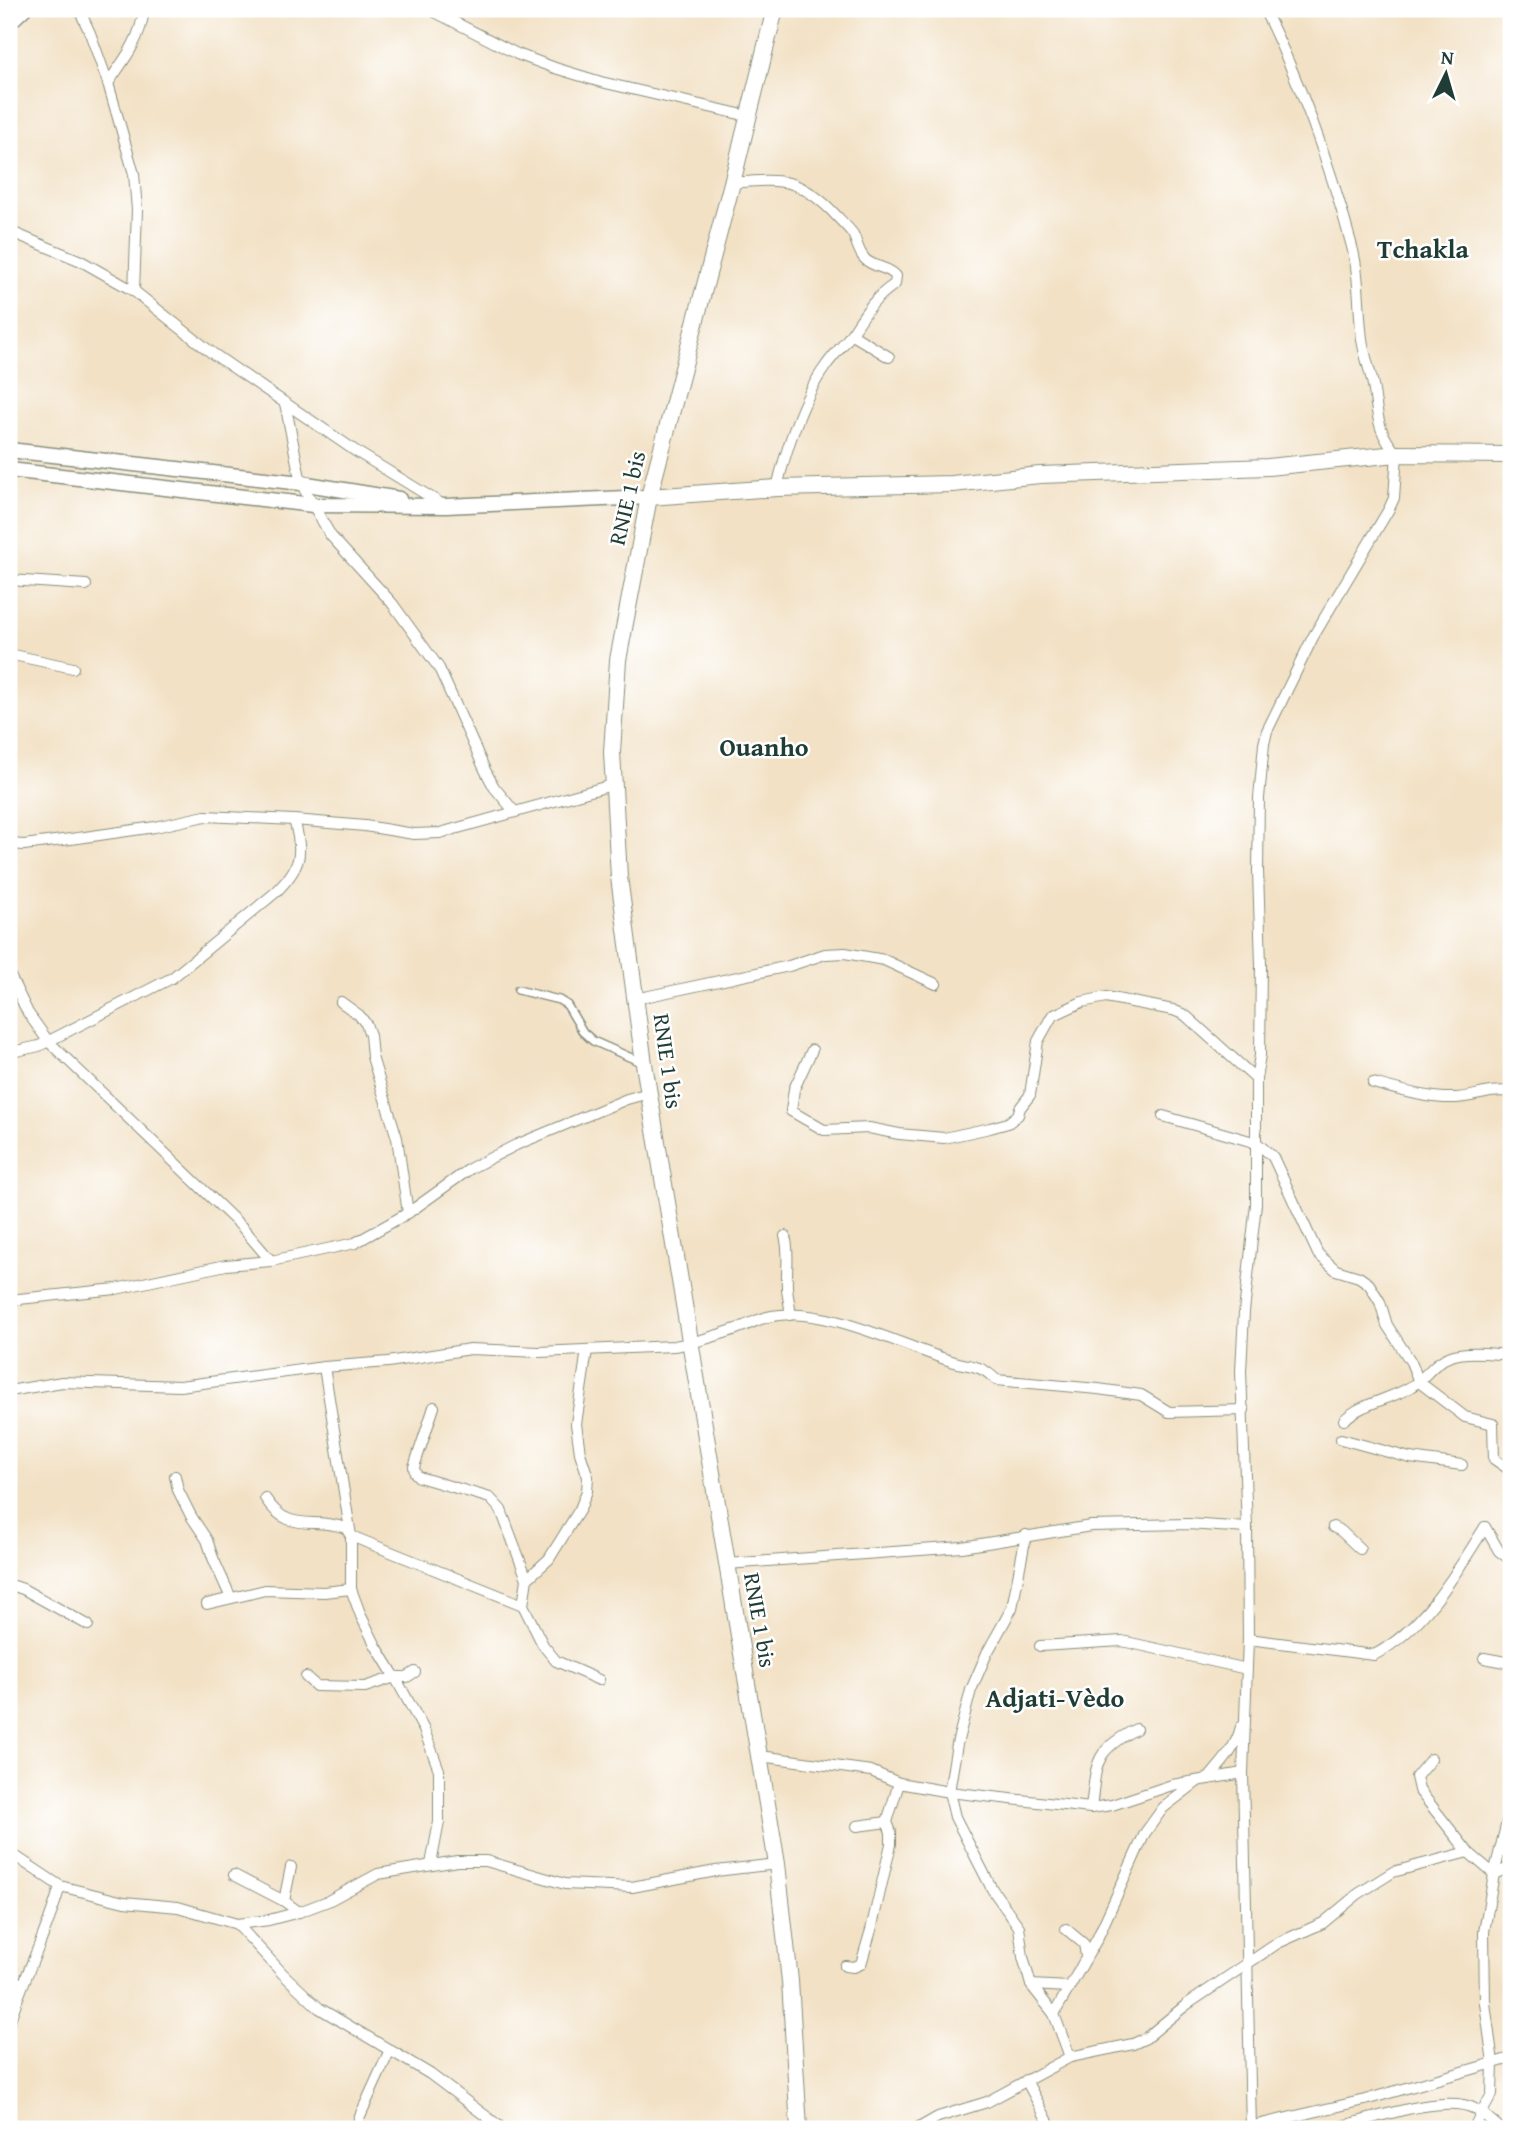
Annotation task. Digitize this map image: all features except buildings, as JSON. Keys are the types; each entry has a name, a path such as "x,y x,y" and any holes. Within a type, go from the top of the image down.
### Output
{"main road":[{"name":"RNIE 1 bis","path":"775,9 649,498 618,660 613,717 612,785 619,877 644,1064 777,1864 792,2008 799,2129"},
{"path":"15,450 301,483 446,506"},
{"path":"14,471 313,505 446,506 649,498 777,488 951,484 1040,475 1268,467 1397,454 1511,455"}],"street":[{"path":"9,23 25,9"},
{"path":"79,9 108,83 134,174 137,210 134,290"},
{"path":"108,83 137,40 144,9"},
{"path":"429,9 517,54 555,68 601,82 748,116"},
{"path":"1264,9 1311,114 1330,168 1352,246 1362,342 1372,378 1378,422 1387,443 1397,454 1394,498 1389,509 1314,637 1267,731 1264,744 1258,846 1261,964 1260,1055 1256,1079 1256,1204 1244,1312 1241,1371 1248,1639 1243,1773 1248,1965 1247,2128 1365,2099 1511,2058"},
{"path":"732,183 780,180 808,190 852,233 862,257 895,274 895,284 884,291 863,313 852,334 824,367 811,389 785,458 777,488"},
{"path":"9,231 81,261 134,290 212,353 357,452 446,506"},
{"path":"852,334 889,357"},
{"path":"285,403 301,483 313,505 331,536 392,603 439,668 485,770 494,787 513,811"},
{"path":"14,471 15,450"},
{"path":"9,580 86,585"},
{"path":"9,654 73,668"},
{"path":"9,844 24,845 78,838 205,817 294,820 365,826 414,834 440,833 612,785"},
{"path":"9,1058 12,1052 39,1046 172,978 276,892 290,878 298,861 300,842 294,820"},
{"path":"635,999 789,965 825,954 845,953 884,960 936,984"},
{"path":"9,974 27,1013 48,1041 242,1227 271,1261"},
{"path":"518,990 559,1000 567,1005 583,1032 593,1041 644,1064"},
{"path":"813,1050 794,1089 791,1111 824,1130 869,1128 927,1138 944,1138 1008,1123 1018,1115 1030,1095 1038,1041 1052,1016 1082,1002 1106,997 1173,1010 1185,1015 1256,1079"},
{"path":"341,1002 359,1015 370,1035 372,1056 397,1138 408,1213"},
{"path":"1373,1083 1445,1098 1496,1090 1511,1093"},
{"path":"9,1300 116,1289 226,1265 271,1261 355,1243 408,1213 471,1168 516,1145 627,1099 649,1093"},
{"path":"1163,1116 1257,1143 1273,1157 1318,1254 1336,1270 1359,1277 1368,1284 1380,1302 1387,1325 1411,1362 1419,1382 1465,1417 1493,1424 1494,1459 1507,1468"},
{"path":"785,1236 789,1250 787,1290 790,1315"},
{"path":"9,1391 62,1382 180,1386 324,1367 388,1362 470,1349 538,1352 690,1344 771,1316 790,1315 844,1324 951,1362 977,1366 987,1370 996,1380 1141,1395 1168,1412 1244,1410"},
{"path":"527,1579 549,1559 587,1492 587,1477 576,1424 587,1350"},
{"path":"1344,1420 1350,1414 1384,1397 1408,1389 1419,1382 1437,1363 1451,1355 1511,1355"},
{"path":"324,1367 351,1536 351,1589 376,1646 424,1730 439,1770 439,1822 431,1864"},
{"path":"434,1407 414,1467 415,1473 419,1477 490,1498 501,1510 527,1579 523,1605 543,1645 556,1661 599,1680"},
{"path":"1341,1440 1410,1458 1462,1465"},
{"path":"175,1476 178,1490 207,1539 231,1598"},
{"path":"265,1498 275,1513 285,1518 295,1522 346,1528 351,1536 523,1605"},
{"path":"727,1564 962,1546 1091,1526 1188,1524 1247,1528"},
{"path":"1333,1527 1360,1549"},
{"path":"1248,1639 1374,1655 1392,1645 1414,1624 1469,1554 1485,1527 1499,1551 1511,1560"},
{"path":"1026,1535 1012,1608 987,1653 971,1690 957,1744 949,1791 954,1817 992,1889 1018,1927 1031,1985 1054,2014 1070,2057"},
{"path":"9,1588 14,1586 23,1589 88,1625"},
{"path":"207,1604 265,1590 324,1592 351,1589"},
{"path":"1040,1646 1122,1641 1247,1670"},
{"path":"1484,1658 1511,1663"},
{"path":"306,1678 316,1686 365,1687 395,1676 407,1677 415,1672"},
{"path":"1054,2014 1097,1939 1145,1833 1163,1808 1203,1780 1226,1759 1239,1736 1245,1712"},
{"path":"1091,1808 1094,1771 1104,1750 1136,1729"},
{"path":"760,1756 871,1771 899,1783 949,1791 1091,1808 1112,1805 1172,1785 1243,1773"},
{"path":"1431,1759 1416,1777 1419,1790 1468,1852 1494,1874"},
{"path":"845,1966 855,1967 861,1964 891,1844 891,1832 887,1822 899,1783"},
{"path":"1473,2129 1492,2094 1493,2063 1485,2003 1484,1932 1494,1874 1511,1806"},
{"path":"857,1826 887,1822"},
{"path":"9,1852 60,1886 124,1902 178,1908 237,1924 299,1912 328,1901 378,1874 457,1861 486,1861 565,1884 632,1887 716,1871 777,1864"},
{"path":"917,2129 938,2118 987,2102 1070,2057 1133,2044 1146,2038 1186,2005 1278,1943 1323,1923 1358,1894 1393,1872 1468,1852"},
{"path":"284,1900 292,1867"},
{"path":"1494,1874 1511,1867"},
{"path":"234,1875 284,1900 299,1912"},
{"path":"9,2023 22,1984 49,1925 60,1886"},
{"path":"237,1924 283,1974 319,2007 429,2074 503,2129"},
{"path":"1066,1929 1084,1944 1086,1956"},
{"path":"9,1978 22,1984"},
{"path":"1031,1985 1068,1987"},
{"path":"357,2129 359,2118 389,2052"},
{"path":"1026,2080 1052,2129"},
{"path":"1332,2129 1435,2103 1460,2104 1474,2108 1501,2129"}],"district":[{"name":"Tchakla","path":"1423,249"},
{"name":"Ouanho","path":"764,747"},
{"name":"Adjati-Vèdo","path":"1055,1698"}]}
